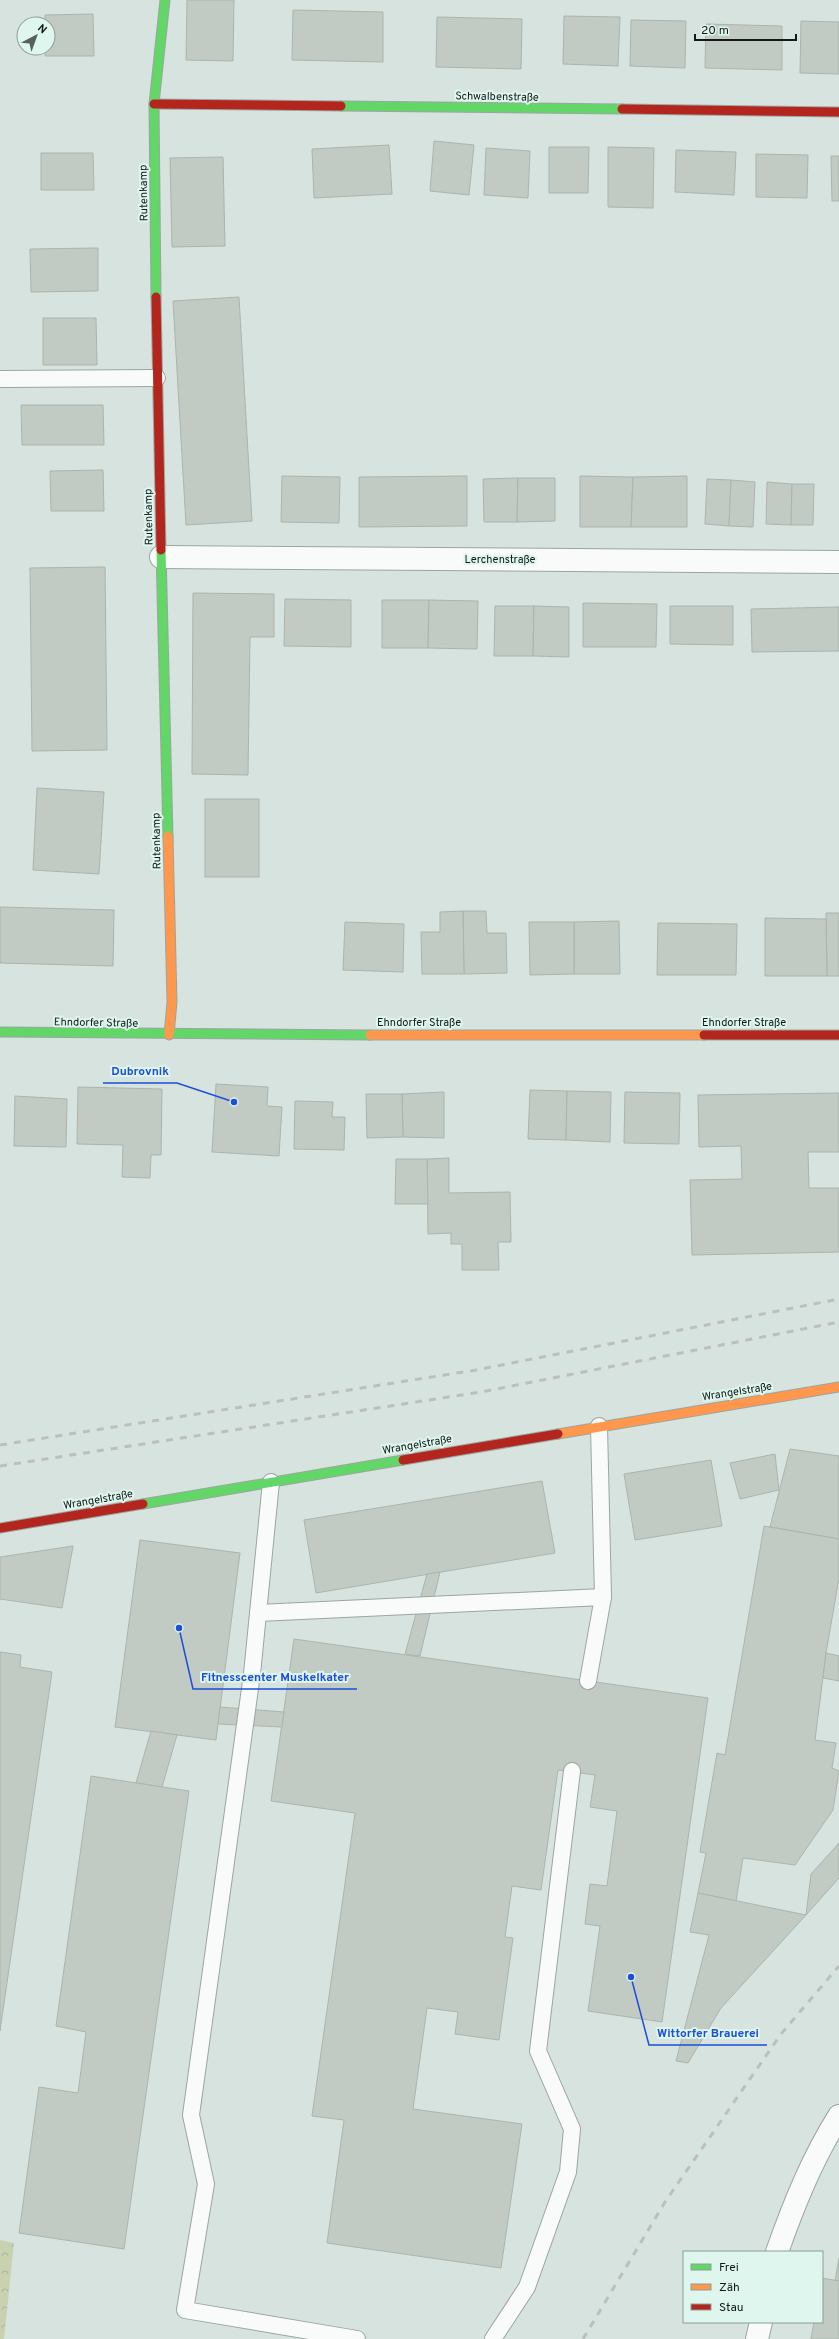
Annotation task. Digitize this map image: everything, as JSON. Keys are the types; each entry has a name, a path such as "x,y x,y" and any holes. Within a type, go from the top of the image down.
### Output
{"street":[{"name":"Rutenkamp","path":"164,0 154,104 157,378 172,1002 169,1035"},
{"name":"Schwalbenstraße","path":"154,104 839,112"},
{"name":"Lerchenstraße","path":"161,557 839,562"},
{"name":"Ehndorfer Straße","path":"0,1032 169,1035 839,1035"},
{"name":"Wrangelstraße","path":"0,1528 599,1426 839,1387"},
{"path":"777,2251 796,2199 823,2142 839,2116"},
{"path":"757,2339 761,2323"}],"lane":[{"path":"0,379 157,378"},
{"path":"588,1680 603,1598 599,1426"},
{"path":"271,1482 251,1682 192,2116 206,2184 185,2310 357,2339"},
{"path":"258,1613 603,1598"},
{"path":"493,2339 527,2286 568,2172 572,2129 538,2051 572,1771"}],"green space":[{"path":"0,2240 14,2243 4,2339 0,2339"}],"building":[{"path":"187,0 234,0 233,61 186,60"},
{"path":"293,10 383,12 383,62 292,60"},
{"path":"93,14 94,56 56,56 56,16 45,15"},
{"path":"564,16 620,17 618,66 563,64"},
{"path":"437,17 522,19 521,69 436,67"},
{"path":"631,20 686,21 685,68 630,66"},
{"path":"801,21 839,22 839,74 800,73"},
{"path":"706,24 782,26 782,70 705,68"},
{"path":"434,141 474,145 469,195 430,191"},
{"path":"389,145 392,194 314,198 312,149"},
{"path":"549,147 589,147 588,193 549,193"},
{"path":"608,147 654,148 653,208 608,207"},
{"path":"486,148 530,151 528,198 484,195"},
{"path":"676,150 736,152 734,195 675,192"},
{"path":"41,153 93,153 94,190 41,190"},
{"path":"756,154 808,155 807,198 756,197"},
{"path":"831,156 839,156 839,201 832,201"},
{"path":"223,157 225,246 172,247 170,158"},
{"path":"98,248 98,291 31,292 30,249"},
{"path":"239,297 252,521 186,525 173,301"},
{"path":"43,318 96,318 97,365 43,365"},
{"path":"21,405 103,405 104,445 22,445"},
{"path":"103,470 104,511 51,511 50,471"},
{"path":"282,476 340,477 339,523 281,522"},
{"path":"467,476 467,526 359,527 359,477"},
{"path":"580,476 633,477 631,527 580,527"},
{"path":"687,476 687,527 631,527 633,477"},
{"path":"518,478 517,522 484,522 483,479"},
{"path":"518,478 555,478 555,521 517,522"},
{"path":"707,479 731,480 729,526 705,524"},
{"path":"731,480 755,482 753,527 729,526"},
{"path":"767,482 792,484 791,525 766,524"},
{"path":"792,484 814,484 813,525 791,525"},
{"path":"105,567 107,750 32,751 30,568"},
{"path":"193,593 274,594 274,637 250,637 248,775 192,774"},
{"path":"285,599 351,600 351,647 284,646"},
{"path":"382,600 429,600 428,648 382,648"},
{"path":"429,600 478,601 477,649 428,648"},
{"path":"583,603 657,604 656,647 583,647"},
{"path":"495,606 534,606 533,656 494,656"},
{"path":"534,606 569,607 569,657 533,656"},
{"path":"670,606 733,606 733,645 670,644"},
{"path":"839,607 839,651 752,652 751,609"},
{"path":"37,788 104,792 99,874 33,870"},
{"path":"205,799 259,799 259,877 205,877"},
{"path":"0,907 114,910 113,966 0,963"},
{"path":"463,911 486,911 487,933 506,933 507,973 464,974"},
{"path":"463,911 464,974 422,974 421,932 440,932 440,912"},
{"path":"826,913 839,913 839,976 827,976"},
{"path":"765,918 826,919 827,976 765,976"},
{"path":"619,921 620,974 574,974 574,922"},
{"path":"345,922 404,924 403,972 343,970"},
{"path":"529,922 574,922 574,974 530,975"},
{"path":"658,923 737,924 736,975 657,975"},
{"path":"216,1084 268,1087 267,1106 282,1107 279,1156 212,1152"},
{"path":"78,1087 162,1089 161,1155 151,1155 150,1178 122,1177 123,1145 77,1144"},
{"path":"530,1090 567,1091 566,1140 528,1139"},
{"path":"567,1091 611,1092 610,1142 566,1140"},
{"path":"444,1092 444,1138 403,1137 402,1094"},
{"path":"625,1092 680,1093 679,1144 624,1143"},
{"path":"839,1093 839,1152 808,1152 809,1188 839,1188 839,1252 692,1255 690,1180 742,1179 741,1146 699,1147 698,1095"},
{"path":"366,1094 402,1094 403,1137 367,1138"},
{"path":"15,1096 67,1099 66,1147 14,1146"},
{"path":"295,1101 333,1102 332,1117 345,1117 344,1150 294,1149"},
{"path":"449,1158 449,1193 510,1192 511,1242 498,1242 499,1270 462,1270 462,1244 451,1244 451,1233 428,1234 427,1159"},
{"path":"396,1159 427,1159 428,1204 395,1204"},
{"path":"790,1449 839,1456 839,1539 770,1527"},
{"path":"775,1454 779,1490 740,1499 730,1463"},
{"path":"711,1460 722,1526 635,1540 624,1474"},
{"path":"542,1481 555,1553 316,1593 304,1520"},
{"path":"764,1526 839,1539 839,1578 826,1653 815,1740 836,1743 832,1768 839,1771 833,1810 795,1865 743,1858 736,1901 698,1893 706,1853 700,1852 717,1753 725,1755"},
{"path":"140,1540 240,1553 216,1740 115,1727"},
{"path":"73,1546 62,1608 0,1599 0,1557"},
{"path":"440,1572 420,1656 405,1654 427,1574"},
{"path":"294,1639 708,1698 662,2022 588,2011 600,1926 585,1924 590,1884 607,1886 617,1811 590,1807 595,1775 558,1770 541,1890 512,1886 505,1937 513,1938 499,2040 455,2034 458,2012 427,2008 413,2109 522,2124 501,2268 327,2243 344,2120 312,2116 355,1813 271,1801"},
{"path":"0,1652 21,1655 20,1667 52,1672 0,2031"},
{"path":"826,1653 839,1656 839,1681 823,1678"},
{"path":"220,1707 284,1712 282,1727 218,1724"},
{"path":"151,1731 177,1735 162,1787 136,1783"},
{"path":"91,1776 189,1791 124,2249 19,2233 39,2087 78,2093 86,2032 56,2026"},
{"path":"839,1843 839,1878 806,1915 811,1874"},
{"path":"698,1893 806,1915 721,2008 688,2063 676,2061 709,1935 690,1932"},
{"path":"839,2258 839,2281 835,2281"},
{"path":"823,2278 839,2281 839,2339 811,2339 814,2323 823,2323"}],"railway":[{"path":"0,1445 476,1370 839,1299"},
{"path":"0,1466 481,1392 839,1322"},
{"path":"583,2339 665,2202 781,2034 839,1966"}],"traffic: fast":[{"path":"156,297 154,104 165,0"},
{"path":"341,106 622,109"},
{"path":"161,550 168,836"},
{"path":"0,1032 370,1035"},
{"path":"143,1504 403,1460"}],"traffic: slow":[{"path":"168,836 172,1002 169,1035"},
{"path":"370,1035 704,1035"},
{"path":"558,1434 839,1387"}],"traffic: jam":[{"path":"154,104 341,106"},
{"path":"622,109 839,112"},
{"path":"156,297 161,550"},
{"path":"704,1035 839,1035"},
{"path":"403,1460 558,1434"},
{"path":"0,1528 143,1504"}],"place":[{"name":"Dubrovnik","path":"234,1102"},
{"name":"Fitnesscenter Muskelkater","path":"179,1628"},
{"name":"Wittorfer Brauerei","path":"631,1977"}]}
